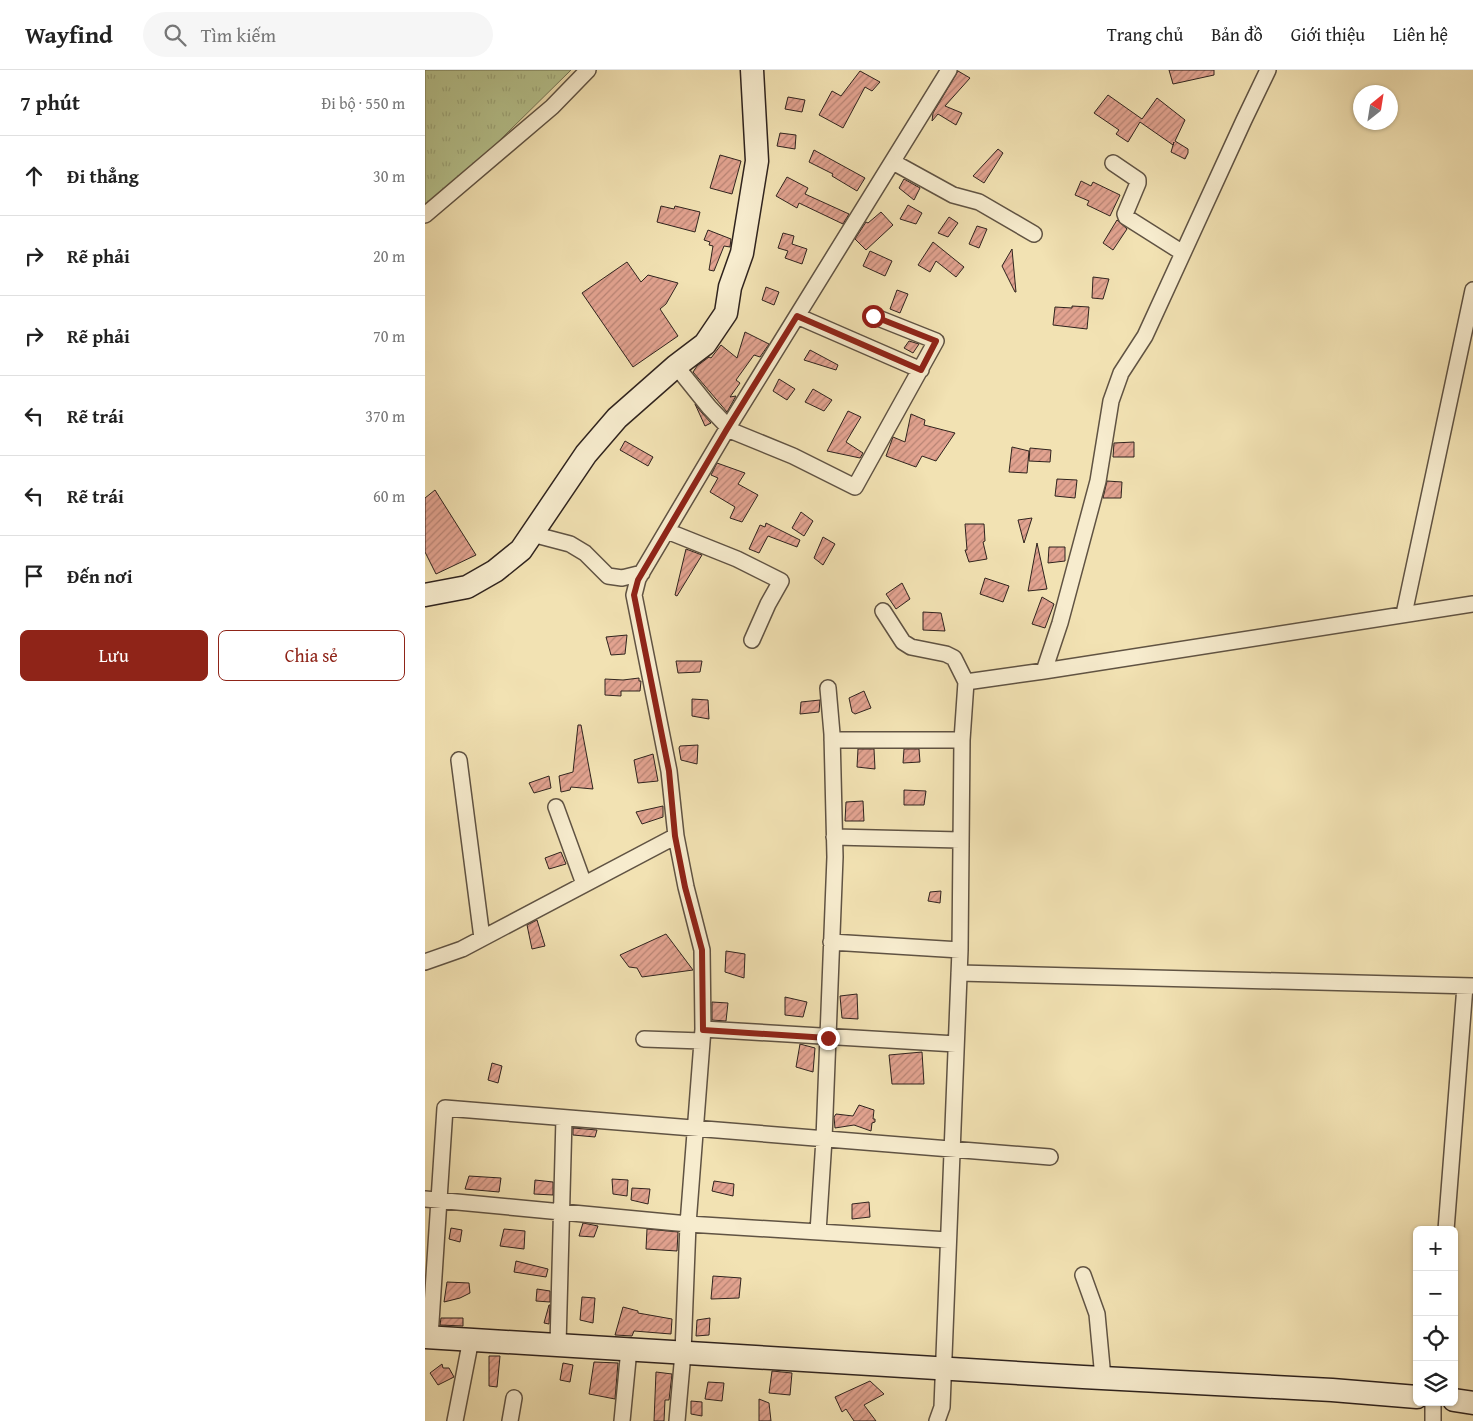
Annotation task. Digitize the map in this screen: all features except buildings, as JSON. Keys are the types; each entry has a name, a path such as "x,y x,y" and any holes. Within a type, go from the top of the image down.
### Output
{"street":[{"path":"425,215 552,107 588,70"},
{"path":"425,595 467,587 495,571 521,550 586,454 617,418 676,366 705,344 726,313 731,287 742,253 757,161 751,70"},
{"path":"677,1421 683,1352 688,1224 702,1035 702,950 685,887 675,836 669,771 634,595 638,580 728,428 949,70"},
{"path":"1044,672 1060,623 1098,481 1111,402 1121,372 1145,336 1243,120 1268,70"},
{"path":"893,162 953,195 979,202 1034,234"},
{"path":"1113,164 1138,180 1125,214 1127,217 1183,254"},
{"path":"1404,614 1473,290"},
{"path":"797,316 921,370"},
{"path":"676,366 728,428 793,456 855,486 936,341 873,316"},
{"path":"667,530 731,556 781,581 768,604 752,640"},
{"path":"532,534 557,540 577,548 585,553 601,570 634,595"},
{"path":"613,578 622,578 642,573"},
{"path":"966,682 1044,672 1473,604"},
{"path":"883,611 903,642 911,647 947,654 954,658 966,682 962,740 960,950 942,1407 937,1421"},
{"path":"818,1232 824,1139 834,837 832,740 828,688"},
{"path":"832,740 962,740"},
{"path":"459,760 482,938"},
{"path":"556,807 584,884"},
{"path":"425,962 462,949 675,836"},
{"path":"834,837 961,840"},
{"path":"831,942 960,950"},
{"path":"959,973 1469,986 1446,1226"},
{"path":"644,1039 702,1035 956,1044"},
{"path":"1051,1157 445,1108 432,1199 428,1337 1331,1390 1413,1397"},
{"path":"558,1345 564,1118"},
{"path":"432,1199 688,1224 948,1240"},
{"path":"1083,1275 1097,1314 1103,1378"},
{"path":"455,1421 471,1339"},
{"path":"622,1421 629,1349"},
{"path":"509,1421 514,1398"},
{"path":"1458,1401 1473,1403"},
{"path":"1433,1406 1433,1421"}],"green space":[{"path":"425,70 571,70 441,198 425,204"}],"route":[{"path":"828,1038 703,1030 702,950 685,887 675,836 669,771 634,595 638,580 727,429 797,316 921,370 936,341 873,316"}]}
